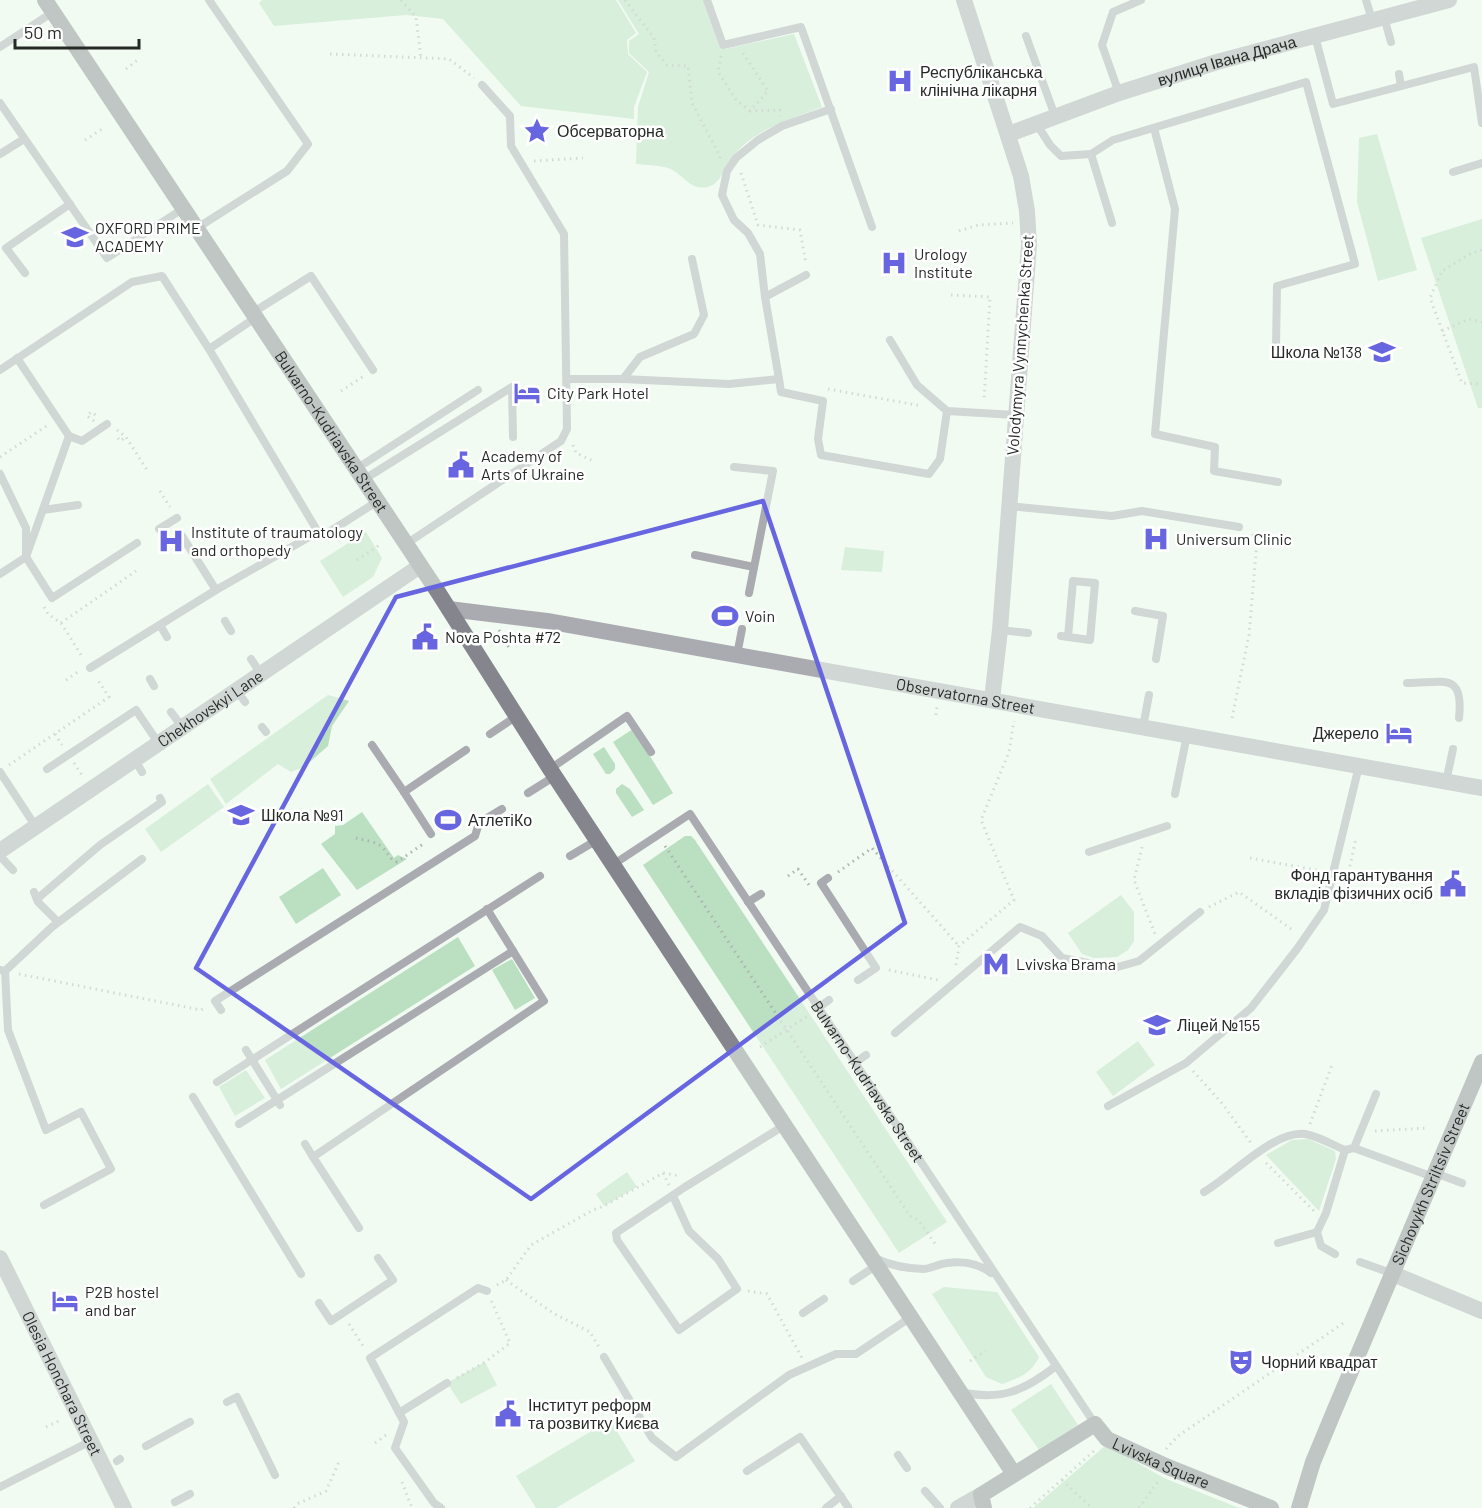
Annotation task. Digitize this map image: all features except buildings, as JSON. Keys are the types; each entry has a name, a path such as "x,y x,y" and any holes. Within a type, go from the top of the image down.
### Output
{"main road":[{"name":"Bulvarno-Kudriavska Street","path":"49,6 449,609 553,772 1014,1474"},
{"name":"Sichovykh Striltsiv Street","path":"1391,1273 1482,1062"},
{"path":"1299,1508 1313,1462 1391,1273"},
{"path":"983,1502 1014,1474 1095,1424"},
{"name":"Lvivska Square","path":"1095,1424 1107,1439 1166,1459 1271,1508"}],"street":[{"name":"Volodymyra Vynnychenka Street","path":"964,0 1021,176 1027,212 1029,245 1000,630 992,699"},
{"name":"вулиця Івана Драча","path":"1009,134 1119,93 1216,62 1449,0"},
{"name":"Chekhovskyi Lane","path":"0,854 36,827 139,766 159,744 241,696 261,674 420,566"},
{"name":"Observatorna Street","path":"449,609 547,621 1482,788"},
{"name":"Olesia Honchara Street","path":"2,1267 124,1508"},
{"path":"1391,1273 1482,1311"},
{"path":"958,1508 983,1502"}],"lane":[{"path":"197,228 287,171 308,144 208,0"},
{"path":"707,0 723,45 801,27 873,226"},
{"path":"1119,93 1102,45 1113,12 1141,0"},
{"path":"1366,0 1391,42"},
{"path":"0,47 49,6"},
{"path":"1026,36 1055,116"},
{"path":"1315,36 1333,104 1474,67 1482,123"},
{"path":"1399,74 1401,86"},
{"path":"1036,123 1050,145 1061,156 1091,154 1113,140 1306,82 1355,264 1277,286 1276,348"},
{"path":"406,544 561,441 567,429 564,234 512,146 510,116 482,85"},
{"path":"0,104 107,258 184,208"},
{"path":"831,108 782,126 758,140 736,158 727,171 722,195 734,220 748,233 760,254 781,392 823,401 818,439 821,455 929,474 940,459 947,411"},
{"path":"1154,128 1175,209 1155,434 1215,447 1214,471 1278,482"},
{"path":"0,154 24,139"},
{"path":"1091,154 1112,223"},
{"path":"1453,172 1482,163"},
{"path":"25,273 6,248 70,204"},
{"path":"623,379 640,357 694,333 704,315 692,260"},
{"path":"765,297 806,275"},
{"path":"0,370 132,282 162,276 209,349 318,532"},
{"path":"209,349 253,315 311,276 373,370"},
{"path":"890,340 917,385 947,411 1015,415"},
{"path":"17,358 69,436 82,441 107,423"},
{"path":"568,379 729,384 779,379"},
{"path":"360,475 512,387 513,437"},
{"path":"360,475 478,390"},
{"path":"0,574 26,557 69,436"},
{"path":"734,466 773,471 749,593"},
{"path":"0,474 26,528 26,557 52,598 137,543"},
{"path":"90,668 216,590 318,532 329,532 378,501"},
{"path":"43,510 78,505"},
{"path":"1008,506 1112,516 1143,511 1239,528"},
{"path":"159,529 177,518"},
{"path":"182,536 216,590"},
{"path":"695,555 754,567"},
{"path":"1073,581 1095,584 1090,640 1064,637 1073,581"},
{"path":"1135,611 1163,616 1156,659"},
{"path":"225,621 231,631"},
{"path":"160,625 167,637"},
{"path":"736,656 742,629"},
{"path":"1000,630 1028,633"},
{"path":"251,659 261,674"},
{"path":"1407,683 1455,685 1461,701 1459,718"},
{"path":"1143,727 1149,695"},
{"path":"47,769 136,710 159,744"},
{"path":"171,712 183,728"},
{"path":"490,734 518,716"},
{"path":"528,793 627,716 651,752"},
{"path":"1175,795 1187,735"},
{"path":"372,745 431,834"},
{"path":"1446,782 1453,749"},
{"path":"404,792 466,750"},
{"path":"1108,1106 1186,1063 1251,1008 1305,939 1324,910 1359,766"},
{"path":"4,769 36,827"},
{"path":"58,922 35,895 100,845 162,802 160,798"},
{"path":"221,1010 215,1001 475,836 479,823 502,809"},
{"name":"Bulvarno-Kudriavska Street","path":"614,864 690,814 815,1010 855,1063 1095,1424"},
{"path":"1089,852 1167,826"},
{"path":"570,856 597,839"},
{"path":"0,854 13,870"},
{"path":"44,1205 111,1169 81,1112 46,1130 8,1030 3,971 58,922 142,859"},
{"path":"217,1082 540,876"},
{"path":"824,881 876,968 858,980"},
{"path":"748,902 761,894"},
{"path":"313,1157 544,1000 487,909"},
{"path":"895,1033 1020,927 1042,936 1062,958 1114,968 1139,961 1200,912"},
{"path":"239,1124 278,1102 513,951"},
{"path":"815,1010 829,1000"},
{"path":"246,1050 278,1102"},
{"path":"855,1063 866,1055"},
{"path":"1335,1254 1321,1246 1317,1232 1349,1149 1361,1131 1376,1094"},
{"path":"193,1097 301,1274"},
{"path":"673,1196 689,1231 718,1259 736,1289 679,1330 617,1240 616,1233 673,1196 785,1125"},
{"path":"1204,1192 1276,1139 1306,1134 1462,1183"},
{"path":"305,1144 359,1228"},
{"path":"1278,1243 1317,1232"},
{"path":"320,1303 331,1321 393,1280 378,1258"},
{"path":"853,1281 875,1261 907,1268 927,1269 946,1263 965,1263 982,1266 997,1276"},
{"path":"1360,1262 1391,1273"},
{"path":"441,1508 434,1503 395,1448 404,1422 370,1358 478,1288 487,1291"},
{"path":"803,1313 824,1299"},
{"path":"604,1357 652,1438 676,1456 789,1375 836,1354 856,1354 911,1317"},
{"path":"960,1392 993,1396 1015,1392 1037,1381 1056,1366"},
{"path":"399,1413 447,1383"},
{"path":"227,1402 237,1397 275,1476"},
{"path":"146,1446 190,1422"},
{"path":"747,1471 800,1437 848,1507"},
{"path":"0,1487 91,1442"},
{"path":"898,1455 907,1468"},
{"path":"925,1491 940,1508"},
{"path":"175,1502 190,1494"},
{"path":"826,1508 841,1496"}],"path":[{"path":"401,0 416,17 421,58"},
{"path":"625,0 654,38 656,52 667,65 688,66 692,103 720,156 720,166"},
{"path":"741,41 743,53 768,91 750,111"},
{"path":"723,45 718,72 736,100 750,111 780,110"},
{"path":"330,54 449,59 482,85"},
{"path":"126,69 139,59"},
{"path":"85,140 102,129"},
{"path":"521,161 583,158"},
{"path":"736,158 758,225 800,230 806,256 806,275"},
{"path":"959,231 978,225 1014,223"},
{"path":"1482,250 1470,254 1442,271 1430,298 1462,383 1482,384"},
{"path":"951,295 990,297 985,399"},
{"path":"1442,331 1468,319 1482,322"},
{"path":"340,391 373,370"},
{"path":"818,387 947,411"},
{"path":"0,457 57,418"},
{"path":"567,429 576,453 593,460"},
{"path":"118,438 120,441 125,436 147,470"},
{"path":"1232,718 1249,635 1257,541 1250,530 1239,528"},
{"path":"357,560 381,544"},
{"path":"61,623 136,572"},
{"path":"4,769 109,697 61,623 48,615 42,605"},
{"path":"936,715 937,707"},
{"path":"788,876 798,869 810,887 824,881 872,848 958,946 1014,900 981,820 1009,752 1014,721"},
{"path":"69,755 84,779"},
{"path":"1145,833 1134,880 1159,944"},
{"path":"356,838 375,842 383,847 391,860 397,862 425,843 431,834"},
{"path":"666,846 910,1216 918,1220 936,1245"},
{"path":"1200,912 1239,892 1305,939"},
{"path":"876,968 943,981"},
{"path":"37,978 201,1010 215,1001"},
{"path":"760,1047 815,1010"},
{"path":"1306,1134 1333,1062"},
{"path":"1186,1063 1221,1102 1258,1152"},
{"path":"1361,1131 1427,1128"},
{"path":"1267,1164 1323,1220"},
{"path":"447,1383 485,1362 510,1343 487,1291 506,1280 531,1245 663,1173 684,1176"},
{"path":"506,1280 553,1313 590,1332 604,1357"},
{"path":"342,1313 370,1358"},
{"path":"1139,1508 1178,1436 1345,1322"},
{"path":"970,1361 986,1351"},
{"path":"46,1427 59,1421"},
{"path":"375,1443 404,1422"},
{"path":"1030,1508 1100,1446"},
{"path":"294,1508 297,1504 326,1491 339,1462"},
{"path":"1062,1480 1092,1508"}],"highlighted area":[{"path":"763,501 905,923 531,1199 196,968 396,597"}],"green space":[{"path":"262,0 616,0 636,33 627,40 628,54 647,72 634,107 634,119 521,106 443,19 406,15 274,26 259,3"},
{"path":"618,0 703,0 719,46 725,49 794,34 822,107 774,126 752,138 734,155 717,182 708,187 701,188 691,184 668,168 636,164 638,107 649,72 629,53 629,41 639,34"},
{"path":"1377,134 1417,270 1378,281 1357,202 1359,138"},
{"path":"1482,219 1482,408 1478,408 1421,238"},
{"path":"366,532 382,558 373,577 343,597 320,561"},
{"path":"845,547 884,551 882,572 841,570"},
{"path":"328,695 349,701 332,726 328,746 304,767 291,772 278,764 226,804 210,779"},
{"path":"633,729 673,793 653,805 613,742"},
{"path":"604,747 615,764 615,769 610,774 606,774 593,754"},
{"path":"208,784 224,807 161,852 145,829"},
{"path":"622,784 630,789 644,810 632,817 616,793 616,789"},
{"path":"362,812 394,858 398,855 407,859 357,890 321,844 335,834 335,826 343,825"},
{"path":"685,836 691,836 695,840 947,1222 899,1253 643,865"},
{"path":"323,868 341,895 296,924 279,897"},
{"path":"1121,895 1134,912 1134,941 1128,950 1117,957 1094,958 1082,954 1068,933"},
{"path":"458,937 475,966 281,1089 265,1060"},
{"path":"512,959 535,998 515,1010 492,970"},
{"path":"1138,1041 1155,1065 1113,1096 1096,1072"},
{"path":"246,1070 265,1098 235,1116 219,1087"},
{"path":"1308,1139 1335,1151 1336,1159 1319,1211 1266,1155 1292,1140"},
{"path":"627,1172 637,1187 604,1206 596,1194"},
{"path":"944,1287 997,1292 1039,1357 1032,1368 1019,1377 1002,1384 986,1377 932,1294"},
{"path":"485,1362 497,1385 461,1404 447,1383"},
{"path":"1051,1384 1078,1425 1039,1450 1011,1410"},
{"path":"610,1420 635,1461 556,1508 536,1508 516,1476"},
{"path":"1106,1445 1164,1478 1239,1508 1033,1508"}],"place":[{"name":"Республіканська клінічна лікарня","path":"900,81"},
{"name":"Обсерваторна","path":"537,131"},
{"name":"OXFORD PRIME ACADEMY","path":"75,237"},
{"name":"Urology Institute","path":"894,263"},
{"name":"Школа №138","path":"1382,352"},
{"name":"City Park Hotel","path":"527,393"},
{"name":"Academy of Arts of Ukraine","path":"461,465"},
{"name":"Universum Clinic","path":"1156,539"},
{"name":"Institute of traumatology and orthopedy","path":"171,541"},
{"name":"Voin","path":"725,616"},
{"name":"Nova Poshta #72","path":"425,637"},
{"name":"Джерело","path":"1399,733"},
{"name":"Школа №91","path":"241,815"},
{"name":"АтлетіКо","path":"448,820"},
{"name":"Фонд гарантування вкладів фізичних осіб","path":"1453,884"},
{"name":"Lvivska Brama","path":"996,964"},
{"name":"Ліцей №155","path":"1157,1025"},
{"name":"P2B hostel and bar","path":"65,1301"},
{"name":"Чорний квадрат","path":"1241,1362"},
{"name":"Інститут реформ та розвитку Києва","path":"508,1414"}]}
